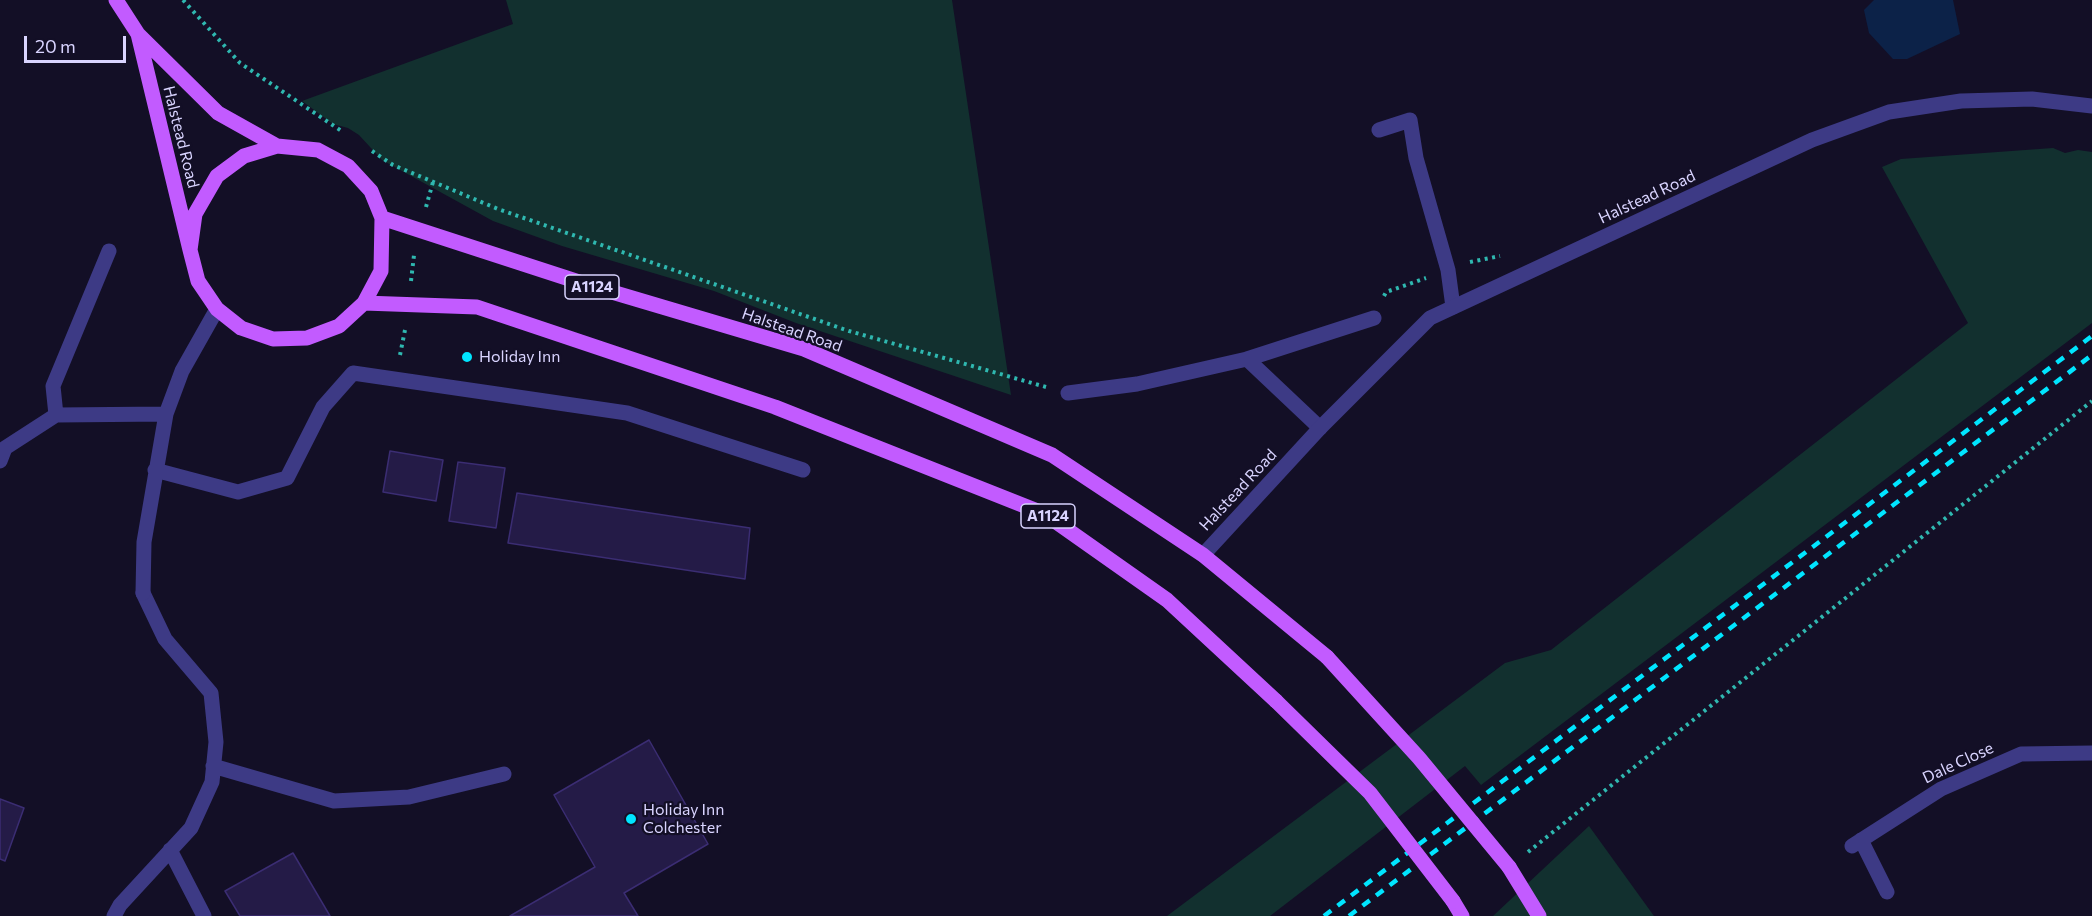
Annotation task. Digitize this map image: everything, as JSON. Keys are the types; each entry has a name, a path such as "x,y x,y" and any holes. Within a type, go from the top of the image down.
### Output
{"main road":[{"name":"Halstead Road","path":"116,0 138,34 218,113 277,146"},
{"name":"Halstead Road","path":"138,34 190,250"},
{"path":"277,146 318,150 348,166 371,191 382,218 381,271 364,303 339,326 307,338 273,339 241,328 217,309 198,281 190,250 195,214 217,176 244,156 277,146"},
{"name":"Halstead Road","path":"382,218 585,285 804,349 1052,455 1203,555"},
{"name":"A1124","path":"364,303 477,307 775,407 1045,514 1167,600 1276,701 1370,793 1462,916"},
{"name":"A1124","path":"1203,555 1327,657 1419,758 1509,867 1539,916"}],"street":[{"name":"Halstead Road","path":"1203,555 1320,428 1430,318 1812,140 1889,112 1961,101 2032,99 2092,106"},
{"path":"1379,130 1410,120 1416,158 1448,270 1453,307"},
{"path":"57,415 53,386 109,251"},
{"path":"114,916 120,905 191,828 212,782 216,742 211,693 165,639 143,592 144,542 166,414 182,371 217,309"},
{"path":"1068,393 1137,384 1247,359 1374,318"},
{"path":"1247,359 1320,428"},
{"path":"155,470 238,492 287,478 323,407 353,373 627,413 803,470"},
{"path":"0,461 5,448 57,415 166,414"},
{"name":"Dale Close","path":"1887,892 1856,843 1941,789 2021,754 2092,753"},
{"path":"213,766 334,801 409,797 504,774"},
{"path":"170,850 204,916"}],"path":[{"path":"183,0 240,63 345,133"},
{"path":"364,146 393,165 498,209 849,331 1068,393"},
{"path":"1509,867 2092,401"}],"green space":[{"path":"506,0 952,0 1011,395 796,323 714,291 562,246 493,221 382,160 359,135 348,128 333,124 302,101 513,24"},
{"path":"2053,148 2065,153 2078,150 2092,152 2092,323 1481,785 1465,766 1270,916 1167,916 1505,663 1551,650 1968,323 1882,167 1901,159"},
{"path":"1589,826 1654,916 1493,916"}],"water":[{"path":"1874,0 1953,0 1960,34 1907,59 1893,59 1869,33 1864,10"}],"building":[{"path":"390,451 443,460 436,501 383,492"},
{"path":"458,462 505,468 496,528 449,521"},
{"path":"517,493 750,528 745,579 508,543"},
{"name":"Holiday Inn Colchester","path":"649,740 708,844 624,893 638,916 510,916 595,867 554,795"},
{"path":"0,799 24,808 5,861 0,859"},
{"path":"293,853 330,916 240,916 225,891"}],"railway":[{"path":"1324,916 2092,336"},
{"path":"1349,916 2092,355"}],"place":[{"name":"Holiday Inn","path":"467,357"},
{"name":"Holiday Inn Colchester","path":"631,819"}]}
